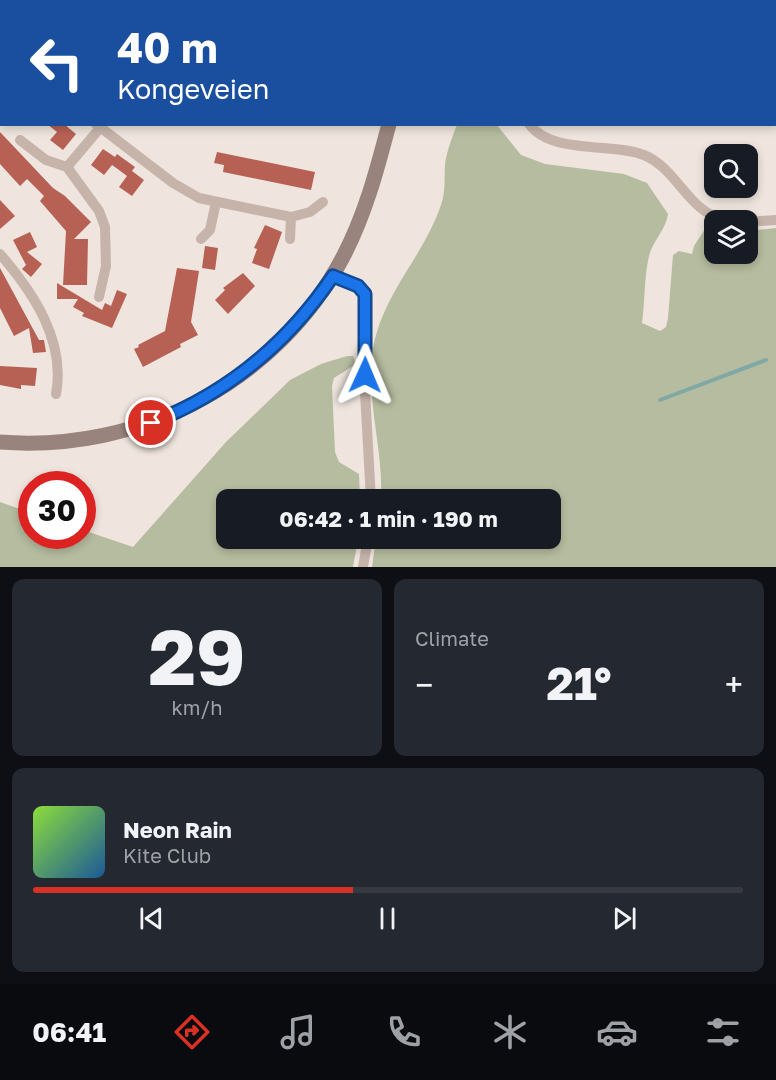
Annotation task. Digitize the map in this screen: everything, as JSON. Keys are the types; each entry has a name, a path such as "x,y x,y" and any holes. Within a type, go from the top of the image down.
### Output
{"main road":[{"path":"0,442 51,443 95,438 143,426 189,407 239,377 268,354 308,311 333,276 360,223 388,126"}],"street":[{"path":"67,167 98,126 172,183 199,198 291,217 310,212 323,202"},
{"path":"530,126 534,131 550,140 631,151 647,156 665,168 704,211"},
{"path":"20,140 46,160 67,167 99,211 105,227 105,279 99,297"},
{"path":"201,239 210,230 216,202"},
{"path":"290,239 291,217"},
{"path":"758,221 776,220"},
{"path":"0,254 35,299 45,321 58,360 60,374 56,394"},
{"path":"333,276 358,286 365,294 365,392 371,489"},
{"path":"363,567 366,549"}],"green space":[{"path":"457,126 498,126 521,155 545,164 624,174 647,183 668,214 665,225 649,256 642,323 660,331 666,327 668,318 673,255 679,251 692,254 694,246 704,231 704,264 758,264 758,230 776,228 776,567 372,567 375,549 561,549 561,489 381,489 371,376 373,350 378,327 387,306 421,248 443,200 446,159"},
{"path":"353,356 356,364 334,378 332,386 335,452 339,462 359,474 360,489 216,489 216,549 356,549 353,567 0,567 0,502 18,508 18,549 96,549 96,534 133,547 226,442 290,380 321,364"}],"building":[{"path":"50,126 66,126 76,134 63,150 50,140 57,132"},
{"path":"0,132 53,188 65,196 91,222 74,239 88,239 87,285 63,285 66,231 40,201 44,196 27,179 20,186 0,164"},
{"path":"103,149 115,157 117,154 135,167 132,171 144,180 132,196 119,187 127,176 112,165 104,175 91,165"},
{"path":"217,152 315,172 311,190 223,172 224,165 214,163"},
{"path":"0,200 15,216 0,229"},
{"path":"265,225 282,232 269,269 252,263 257,249 254,248"},
{"path":"30,232 37,247 27,252 42,264 31,277 22,269 26,265 13,240"},
{"path":"205,246 218,248 215,270 202,268"},
{"path":"0,268 39,340 44,340 46,352 33,353 29,328 14,336 0,308"},
{"path":"177,268 199,271 191,322 198,335 180,344 181,347 143,367 134,349 165,331"},
{"path":"243,273 255,286 228,314 215,300 225,290 223,288"},
{"path":"57,283 102,310 105,303 111,306 117,290 127,294 112,328 82,316 84,313 73,307 78,299 57,299"},
{"path":"0,366 37,368 35,386 21,385 21,389 0,385"}],"waterway":[{"path":"660,400 766,360"}],"route":[{"path":"151,423 171,416 206,398 239,377 268,354 296,326 333,276 358,286 365,294 367,315 365,375"}]}
